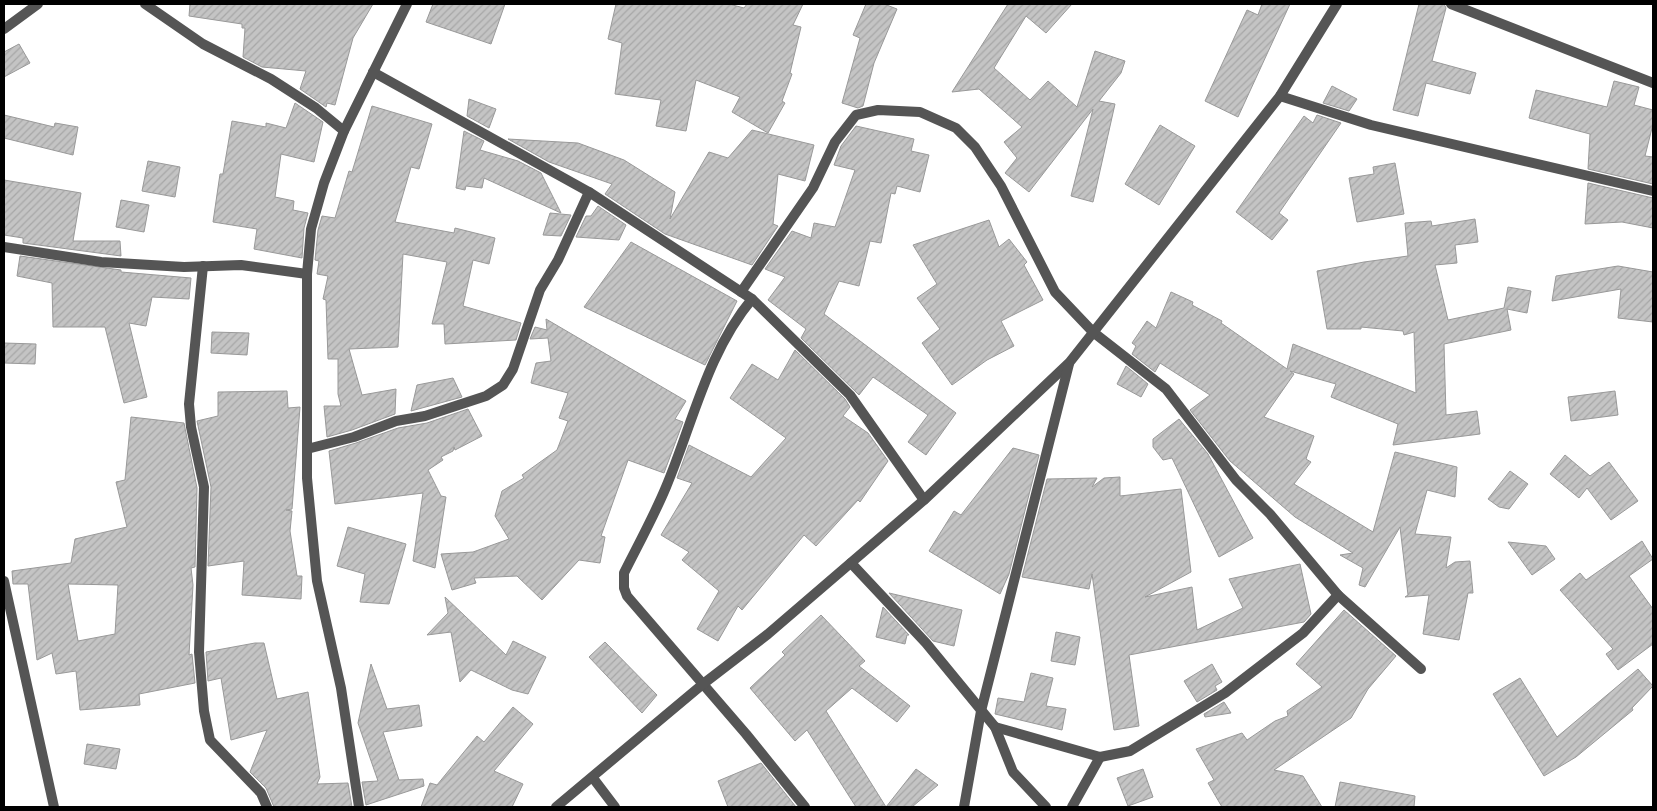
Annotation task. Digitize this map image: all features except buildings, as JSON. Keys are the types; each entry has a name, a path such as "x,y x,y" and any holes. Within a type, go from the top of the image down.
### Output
{"street":[{"path":"4,29 38,4"},
{"path":"145,4 203,44 271,79 316,108 344,131"},
{"path":"359,807 341,688 317,582 307,478 307,274 311,229 344,131 407,4"},
{"path":"556,807 593,778 703,684 768,634 924,500 1070,363 1280,96 1337,4"},
{"path":"1451,4 1653,83"},
{"path":"373,72 588,192 752,299 850,395 924,500"},
{"path":"1280,96 1370,125 1653,192"},
{"path":"741,292 813,188 834,142 856,115 878,110 920,112 956,128 975,147 1001,186 1055,292 1093,332 1166,389 1236,480 1270,514 1338,595 1421,669"},
{"path":"307,449 354,437 396,422 434,413 486,396 503,385 513,369 540,290 558,260 588,192"},
{"path":"4,247 101,262 241,266 307,274"},
{"path":"203,266 189,404 191,427 204,487 199,652 204,711 210,740 261,793 267,807"},
{"path":"752,299 735,320 717,353 666,488 624,573 624,588 627,596 805,807"},
{"path":"964,807 981,711 1070,363"},
{"path":"851,563 926,643 995,727 1014,772 1046,807"},
{"path":"4,581 54,807"},
{"path":"995,727 1100,757 1130,751 1224,693 1303,633 1338,595"},
{"path":"1072,807 1100,757"},
{"path":"593,778 614,807"}]}
